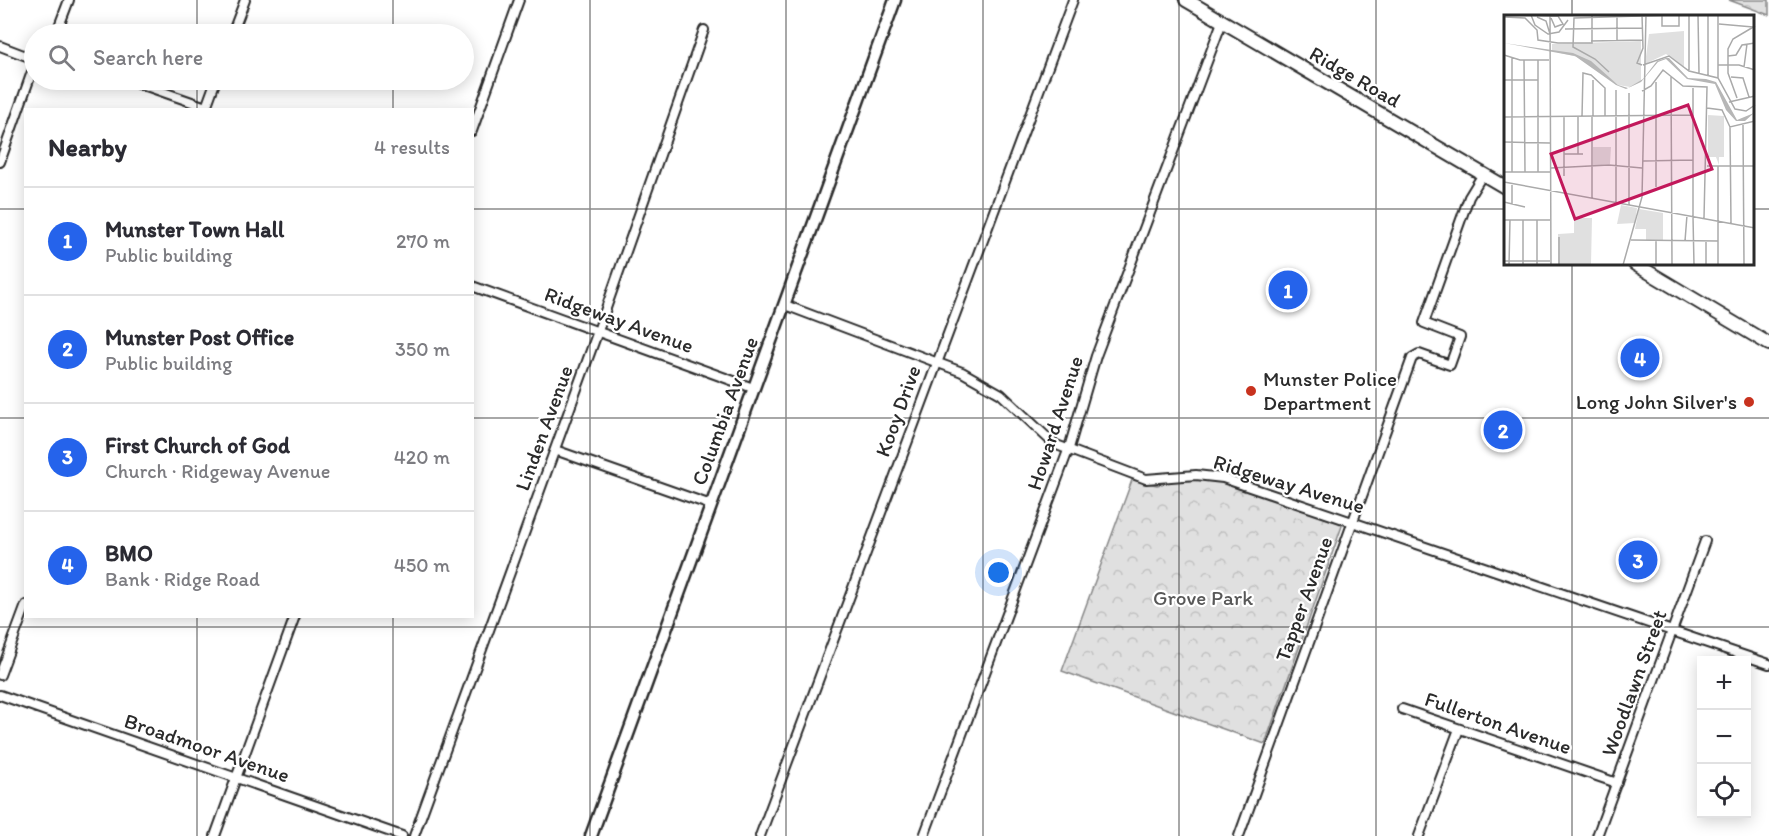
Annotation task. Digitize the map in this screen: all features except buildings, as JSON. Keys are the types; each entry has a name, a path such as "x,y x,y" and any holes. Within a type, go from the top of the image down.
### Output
{"main road":[{"name":"Ridge Road","path":"1186,0 1504,186"},
{"path":"1638,266 1769,344"}],"street":[{"path":"60,24 69,0"},
{"path":"236,24 245,0"},
{"path":"474,125 519,0"},
{"name":"Columbia Avenue","path":"591,836 895,0"},
{"name":"Kooy Drive","path":"760,836 935,363 1073,0"},
{"name":"Howard Avenue","path":"924,836 1069,448 1096,356 1222,22"},
{"name":"Linden Avenue","path":"414,836 598,332 704,30"},
{"path":"0,46 24,55"},
{"path":"0,162 26,90"},
{"path":"156,90 206,108 212,90"},
{"name":"Tapper Avenue","path":"1239,836 1412,358 1419,354 1450,365 1460,337 1424,323 1469,196 1483,174"},
{"name":"Ridgeway Avenue","path":"474,287 753,388"},
{"name":"Ridgeway Avenue","path":"785,305 962,372 1001,394 1046,439 1054,444 1146,479 1196,475 1223,478 1769,664"},
{"path":"555,450 711,505"},
{"name":"Woodlawn Street","path":"1597,836 1705,541"},
{"path":"0,675 24,610"},
{"path":"215,836 294,618"},
{"name":"Broadmoor Avenue","path":"0,695 402,836"},
{"name":"Fullerton Avenue","path":"1402,709 1617,783"},
{"path":"1419,836 1459,729"}],"green space":[{"path":"1729,0 1769,0 1769,15"},
{"name":"Grove Park","path":"1189,478 1219,479 1338,521 1342,526 1265,744 1062,671 1132,480 1157,485"}],"place":[{"name":"Munster Town Hall","path":"1288,290"},
{"name":"BMO","path":"1640,358"},
{"name":"Munster Police Department","path":"1251,391"},
{"name":"Long John Silver's","path":"1749,402"},
{"name":"Munster Post Office","path":"1503,430"},
{"name":"First Church of God","path":"1638,560"}]}
